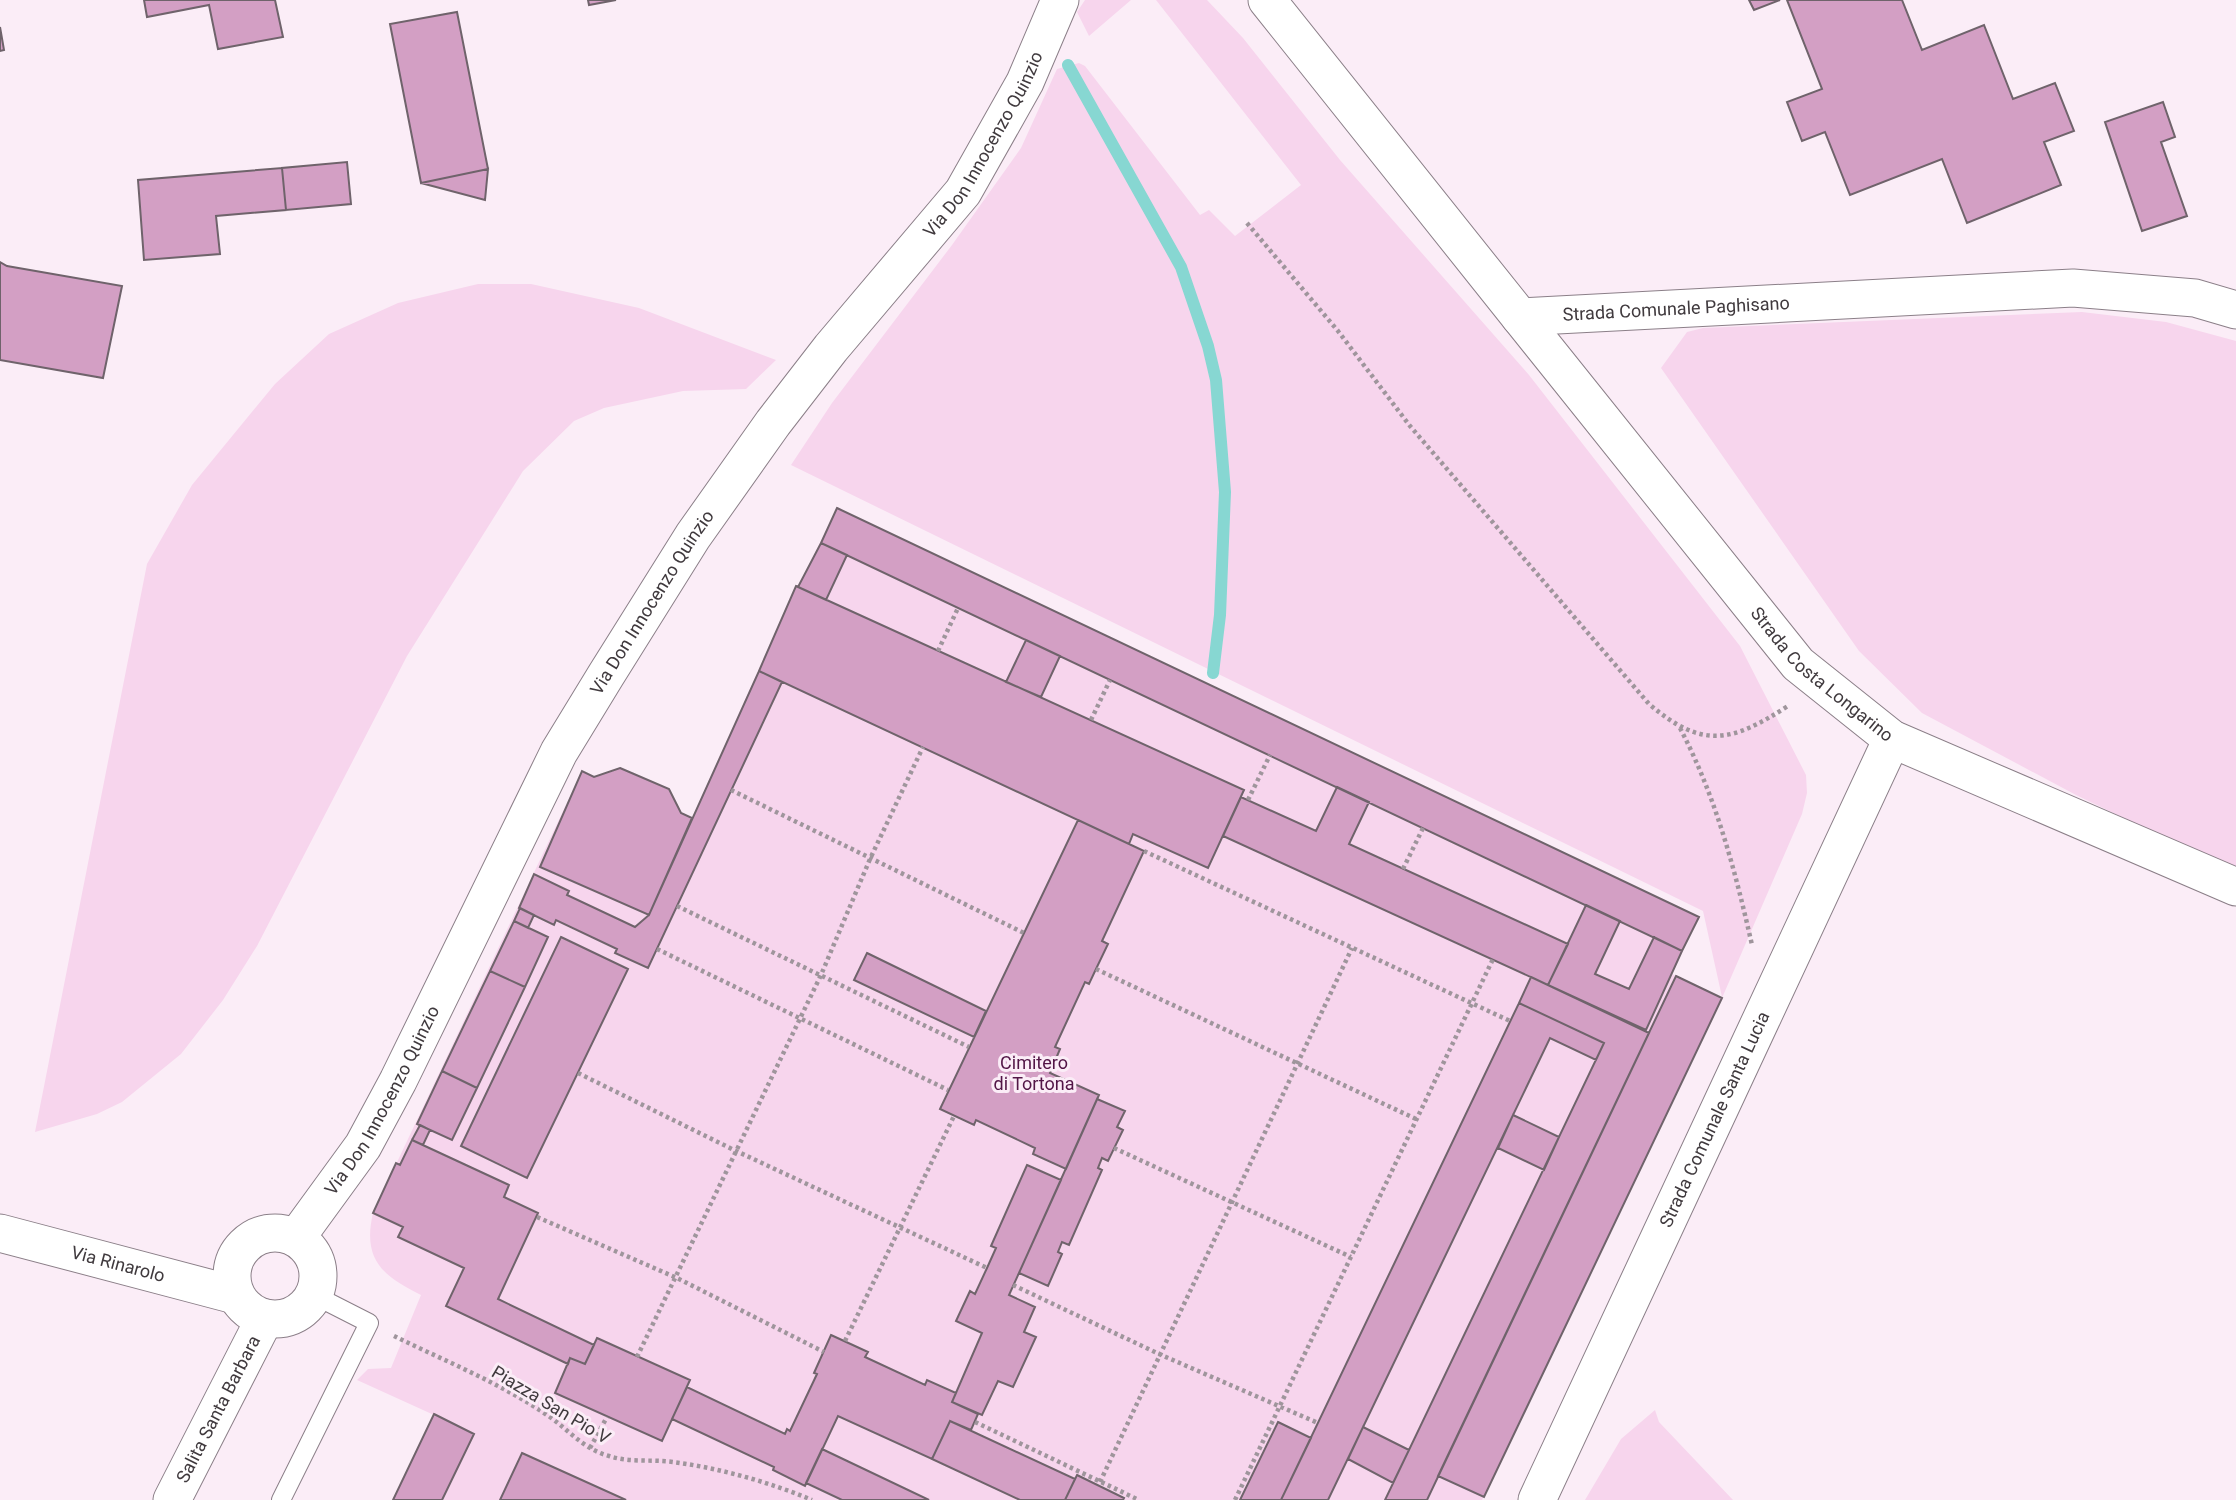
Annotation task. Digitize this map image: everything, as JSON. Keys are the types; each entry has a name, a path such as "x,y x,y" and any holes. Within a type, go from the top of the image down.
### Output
{"street":[{"name":"Via Don Innocenzo Quinzio","path":"296,1238 363,1146 398,1081 559,752 606,675 693,536 773,423 831,348 963,192 1026,82 1060,0"},
{"path":"1267,0 1520,317"},
{"name":"Strada Comunale Paghisano","path":"1520,317 2073,288 2195,298 2236,310"},
{"name":"Strada Costa Longarino","path":"1520,317 1798,664 1892,739 2236,887"},
{"name":"Strada Comunale Santa Lucia","path":"1537,1500 1892,739"},
{"name":"Via Rinarolo","path":"0,1233 235,1295"},
{"path":"269,1233 296,1238 306,1246 318,1269 314,1295 294,1315 280,1319 253,1314 235,1295 232,1268 245,1244 269,1233"},
{"name":"Salita Santa Barbara","path":"172,1500 265,1318"}],"lane":[{"path":"281,1500 369,1323 314,1295"}],"path":[{"path":"1247,223 1338,331 1410,426 1649,704 1679,728 1708,735 1737,735 1823,684"},
{"path":"938,651 958,608"},
{"path":"1091,720 1110,680"},
{"path":"1679,728 1703,778 1733,862 1766,1011"},
{"path":"637,1357 677,1278 734,1150 821,975 870,859 923,747"},
{"path":"1248,800 1270,755"},
{"path":"732,790 1024,933"},
{"path":"1403,869 1423,828"},
{"path":"1144,851 1510,1021"},
{"path":"677,906 969,1047"},
{"path":"657,948 948,1090"},
{"path":"1100,1482 1352,948"},
{"path":"1235,1500 1493,959"},
{"path":"1096,969 1416,1119"},
{"path":"578,1073 734,1150 987,1268"},
{"path":"845,1341 954,1116"},
{"path":"1114,1148 1351,1257"},
{"path":"537,1217 677,1278 824,1352"},
{"path":"1013,1285 1159,1354 1318,1423"},
{"name":"Piazza San Pio V","path":"398,1338 538,1410 590,1448 635,1462 672,1462 781,1486 812,1500"},
{"path":"590,1448 607,1417"},
{"path":"975,1422 1139,1500"}],"green space":[{"path":"1085,0 1131,0 1089,36 1077,12"},
{"name":"Cimitero di Tortona","path":"1156,0 1207,0 1243,38 1340,160 1529,375 1740,646 1806,775 1807,793 1802,814 1722,998 1482,1500 393,1500 434,1415 357,1380 368,1369 391,1368 421,1295 386,1273 373,1255 370,1229 373,1213 582,771 594,777 620,768 669,789 681,813 692,818 796,586 798,587 837,508 1699,917 1672,974 1722,997 1703,911 791,465 832,403 952,245 1021,148 1057,69 1079,63 1085,66 1200,215 1209,210 1235,236 1301,185"},
{"path":"478,284 531,284 639,308 776,360 746,389 683,391 604,408 574,421 523,471 407,656 257,946 223,1000 181,1054 122,1102 97,1114 35,1132 147,564 192,485 275,384 329,334 398,303"},
{"path":"2082,312 2166,322 2236,341 2236,872 2076,795 1922,713 1859,651 1661,368 1687,332 1703,328"},
{"path":"1655,1410 1659,1422 1733,1500 1585,1500 1621,1439"}],"building":[{"path":"144,0 275,0 283,37 218,49 209,5 147,17"},
{"path":"588,0 616,0 589,5"},
{"path":"1749,0 1780,0 1754,10"},
{"path":"1787,0 1902,0 1922,50 1984,25 2013,99 2055,83 2074,131 2044,142 2061,185 1967,223 1942,159 1850,195 1825,132 1802,141 1787,102 1822,89"},
{"path":"457,12 488,169 421,183 390,24"},
{"path":"0,27 4,50 0,51"},
{"path":"2163,102 2175,137 2161,142 2187,216 2142,231 2105,122"},
{"path":"347,162 351,204 286,210 282,168"},
{"path":"282,168 286,210 216,216 220,254 144,260 138,180"},
{"path":"488,169 485,200 421,183"},
{"path":"0,262 7,266 122,286 103,378 0,360"},
{"path":"837,508 1699,917 1682,951 821,543"},
{"path":"821,543 847,555 826,600 798,587"},
{"path":"796,586 1244,790 1208,868 1133,834 1129,844 759,671"},
{"path":"1026,640 1060,656 1041,697 1006,682"},
{"path":"759,671 782,682 648,968 615,953 617,949 556,920 554,925 519,908 534,874 569,891 567,895 635,927 649,915"},
{"path":"620,768 669,789 681,813 692,818 649,915 540,867 582,771 594,777"},
{"path":"1337,787 1369,802 1349,844 1568,944 1548,985 1223,836 1241,797 1316,831"},
{"path":"1078,820 1144,851 1102,941 1108,944 1089,984 1085,982 1055,1047 1060,1049 1050,1073 1099,1095 1066,1169 1033,1154 1035,1148 976,1120 974,1125 940,1109"},
{"path":"1586,905 1620,921 1595,974 1629,989 1654,937 1682,951 1646,1030 1548,985"},
{"path":"520,908 534,915 528,928 514,921"},
{"path":"514,921 548,937 525,987 490,971"},
{"path":"561,937 628,969 527,1178 461,1146"},
{"path":"867,953 986,1011 974,1037 854,980"},
{"path":"490,971 525,987 477,1088 442,1071"},
{"path":"1676,976 1722,998 1484,1497 1438,1476"},
{"path":"1531,977 1649,1033 1427,1500 1385,1500 1604,1043 1519,1003"},
{"path":"1519,1003 1604,1043 1596,1060 1550,1038 1328,1500 1281,1500"},
{"path":"442,1071 477,1088 452,1140 417,1124"},
{"path":"1097,1099 1125,1111 1117,1127 1123,1130 1108,1161 1102,1158 1098,1168 1102,1170 1069,1245 1062,1242 1058,1252 1062,1254 1048,1286 1019,1273"},
{"path":"1513,1115 1559,1137 1544,1170 1498,1148"},
{"path":"420,1125 430,1130 423,1145 412,1140"},
{"path":"412,1140 509,1185 504,1197 538,1213 498,1299 594,1345 585,1364 570,1358 568,1364 446,1306 464,1268 398,1237 403,1227 373,1213 396,1163 400,1165"},
{"path":"1027,1165 1061,1180 1009,1295 1035,1307 1024,1332 1036,1337 1013,1387 998,1381 982,1415 952,1402 982,1333 956,1321 970,1291 975,1294 987,1268 996,1248 991,1246"},
{"path":"831,1335 868,1352 865,1357 925,1385 927,1380 956,1393 952,1402 978,1414 971,1430 950,1421 932,1459 838,1416 805,1486 773,1470 774,1467 672,1419 687,1387 785,1434 787,1429 790,1431 817,1374 814,1373"},
{"path":"597,1338 690,1380 662,1441 555,1393 570,1358 585,1364"},
{"path":"434,1414 474,1434 442,1500 393,1500"},
{"path":"950,1421 1075,1479 1065,1500 1020,1500 932,1459"},
{"path":"1278,1422 1311,1438 1281,1500 1240,1500"},
{"path":"1363,1427 1409,1450 1393,1483 1348,1459"},
{"path":"822,1449 929,1500 842,1500 806,1483"},
{"path":"522,1453 626,1500 500,1500"},
{"path":"1077,1475 1124,1498 1123,1500 1065,1500"}],"waterway":[{"path":"1068,65 1181,267 1208,346 1216,380 1225,492 1220,615 1213,673"}]}
